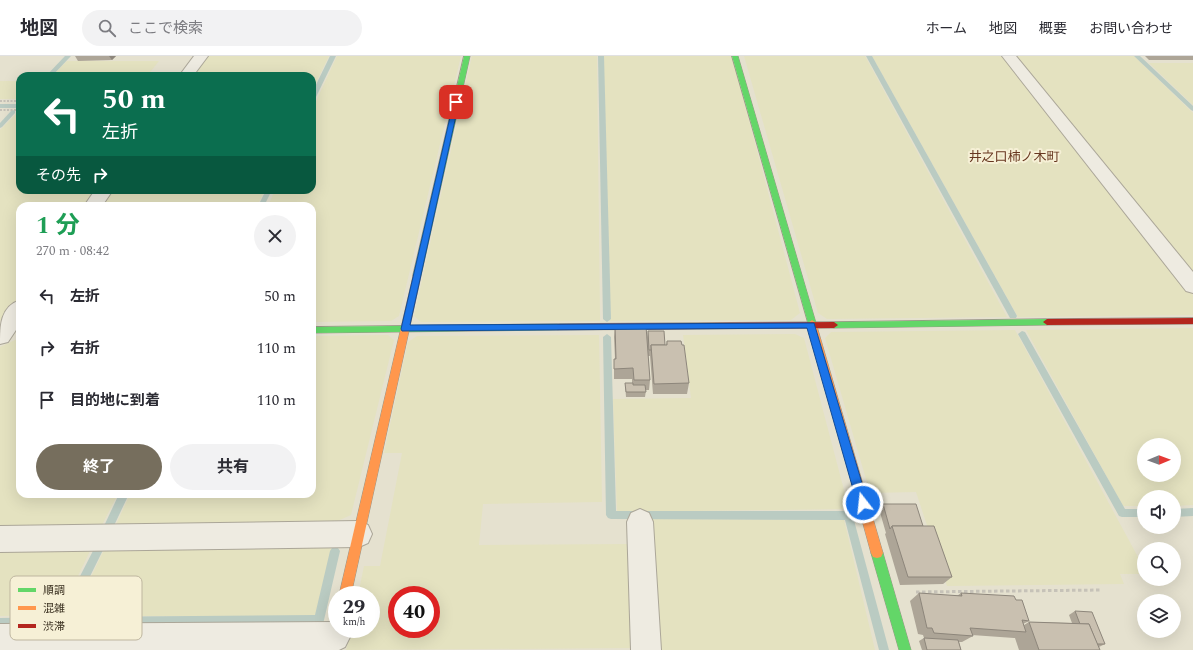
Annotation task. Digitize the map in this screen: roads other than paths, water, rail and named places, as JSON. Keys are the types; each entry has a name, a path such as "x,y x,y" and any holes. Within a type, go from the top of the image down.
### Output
{"street":[{"path":"189,72 201,56"},
{"path":"347,586 467,56"},
{"path":"735,56 905,650"},
{"path":"1009,56 1193,286"},
{"path":"6,333 16,315"},
{"path":"316,330 1193,321"},
{"path":"640,522 646,650"},
{"path":"0,539 359,534"},
{"path":"0,638 10,638"},
{"path":"142,638 335,639"}],"waterway":[{"path":"53,72 68,56"},
{"path":"316,91 333,56"},
{"path":"601,56 607,319"},
{"path":"869,56 1013,316"},
{"path":"1137,56 1193,109"},
{"path":"0,106 16,106"},
{"path":"0,126 13,112"},
{"path":"263,202 267,194"},
{"path":"1022,334 1122,513 1137,513"},
{"path":"607,337 611,515 849,516 884,650"},
{"path":"103,531 107,531 122,498"},
{"path":"1181,513 1193,512"},
{"path":"85,576 98,550"},
{"path":"142,622 319,620 335,551"},
{"path":"0,623 10,623"}],"district":[{"name":"井之口柿ノ木町","path":"1014,156"}]}
